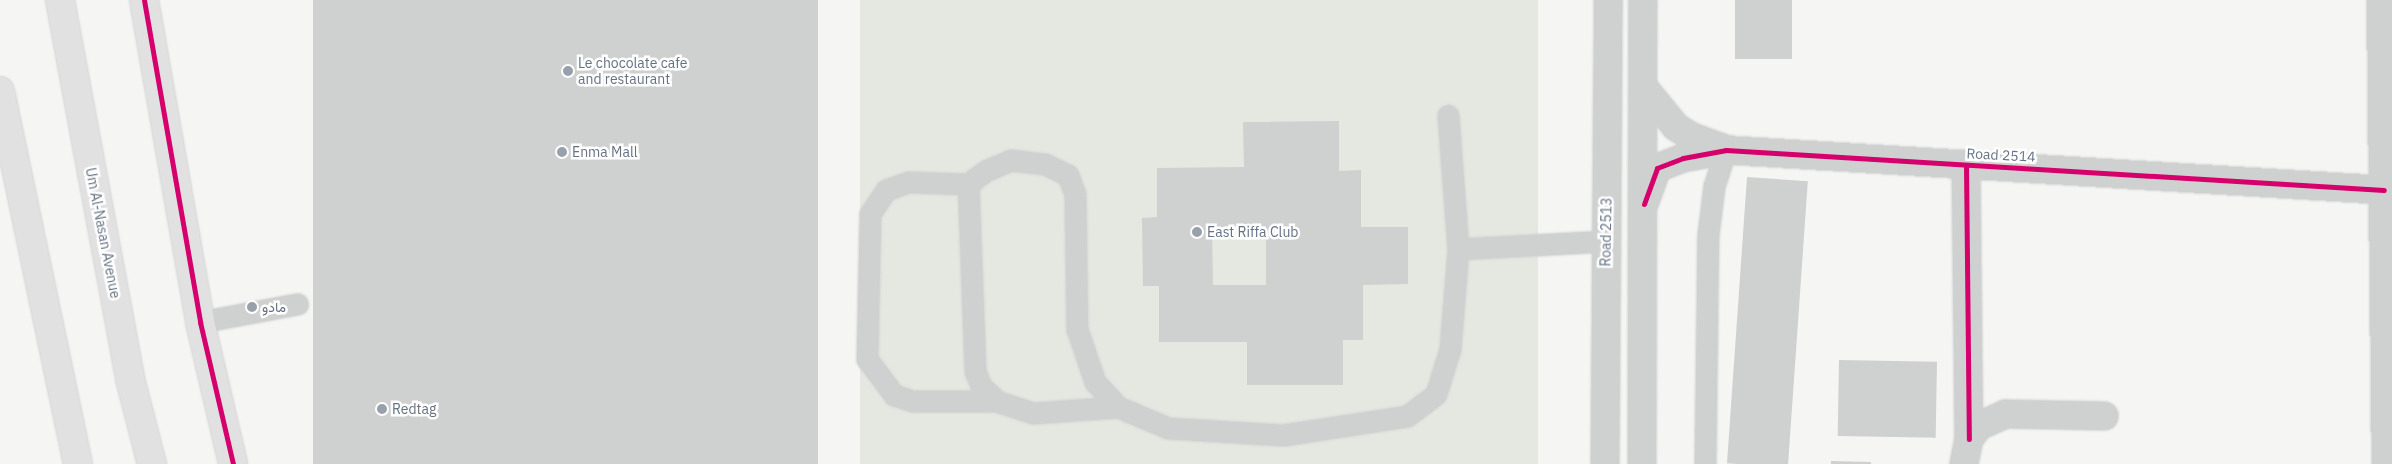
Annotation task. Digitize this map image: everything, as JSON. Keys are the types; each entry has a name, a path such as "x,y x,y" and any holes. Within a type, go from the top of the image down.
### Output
{"main road":[{"name":"Um Al-Nasan Avenue","path":"60,0 130,379 152,464"},
{"path":"144,0 200,322 233,464"},
{"path":"0,91 78,464"}],"street":[{"name":"Road 2513","path":"1605,464 1608,0"},
{"path":"1642,464 1643,0"},
{"path":"2381,0 2386,464"},
{"name":"Road 2514","path":"1644,88 1676,127 1692,137 1726,150"},
{"path":"1608,142 1643,142"},
{"name":"Road 2514","path":"1644,204 1657,168 1683,158 1726,150 2384,190"},
{"path":"1966,165 1966,452"},
{"path":"1966,452 1979,426 2006,414 2104,416"}],"lane":[{"path":"1118,407 1033,413 997,401 912,401 894,394 867,359 870,214 886,190 908,182 968,184 985,170 1011,160 1045,164 1068,175 1075,194 1077,329 1095,382 1118,407 1168,428 1283,435 1407,416 1436,394 1450,349 1458,249 1448,115"},
{"path":"1705,464 1708,234 1714,186 1726,150"},
{"path":"968,184 975,372 981,386 997,401"},
{"path":"1458,249 1606,241"},
{"path":"200,322 297,304"}],"shaded area":[{"name":"East Riffa Club","path":"860,0 1538,0 1538,464 860,464"}],"building":[{"name":"Enma Mall","path":"313,0 818,0 818,464 313,464"},
{"path":"1735,0 1792,0 1792,59 1735,59"},
{"path":"1339,121 1339,171 1361,170 1361,227 1408,227 1408,284 1363,285 1363,340 1343,340 1343,385 1247,385 1247,342 1159,342 1159,286 1143,286 1142,218 1157,217 1157,168 1244,167 1243,122","holes":["1266,226 1266,285 1213,285 1212,227"]},
{"path":"1747,177 1808,181 1788,464 1727,463"},
{"path":"1839,360 1937,362 1936,438 1838,436"},
{"path":"1831,461 1871,462 1871,464 1831,464"}],"cycle path":[{"path":"144,0 200,322 233,464"},
{"path":"1644,204 1657,168 1683,158 1726,150 2384,190"},
{"path":"1966,165 1969,439"}],"place":[{"name":"Le chocolate cafe and restaurant","path":"568,71"},
{"name":"Enma Mall","path":"562,152"},
{"name":"East Riffa Club","path":"1197,232"},
{"name":"مادو","path":"252,307"},
{"name":"Redtag","path":"382,409"}]}
